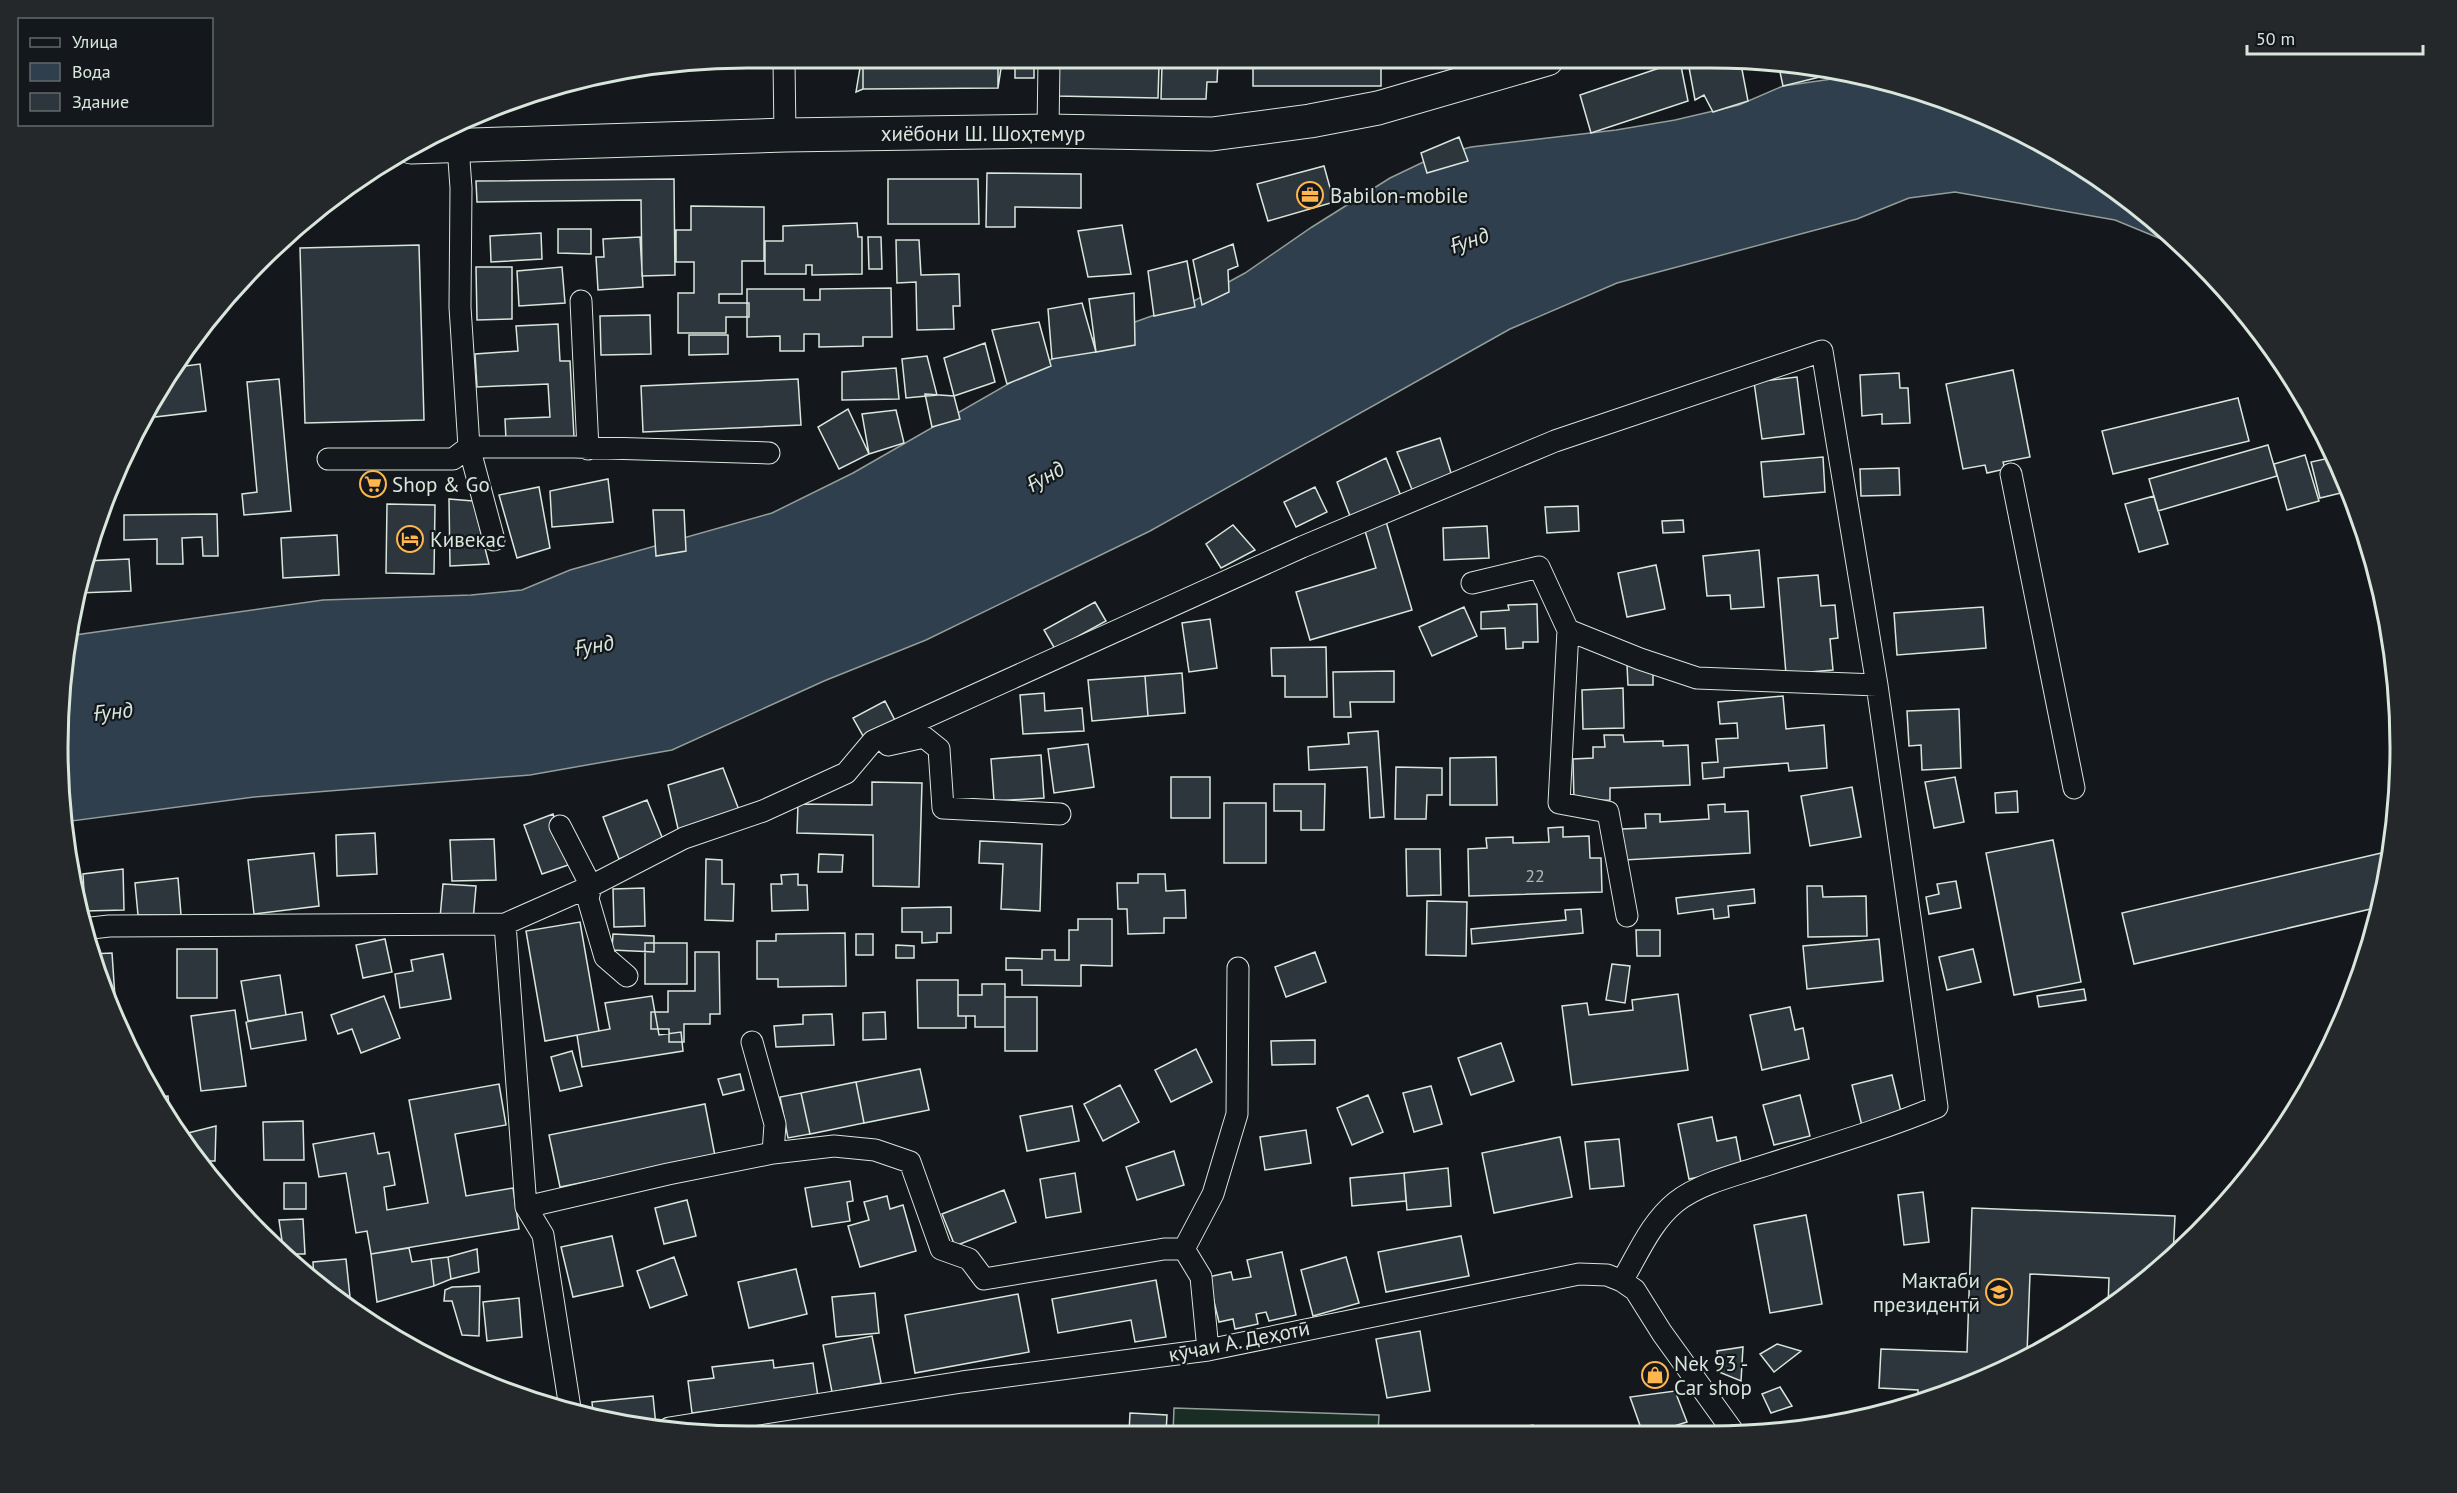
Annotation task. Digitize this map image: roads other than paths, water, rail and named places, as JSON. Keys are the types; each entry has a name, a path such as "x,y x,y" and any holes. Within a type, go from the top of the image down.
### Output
{"main road":[{"name":"хиёбони Ш. Шоҳтемур","path":"429,147 785,135 1048,131 1212,134 1310,121 1378,108 1516,68"}],"street":[{"path":"784,68 785,135"},
{"path":"1048,131 1049,68"},
{"path":"458,146 461,188 460,307 469,447 494,540"},
{"path":"581,301 588,449"},
{"path":"93,928 506,924 591,886 684,838 763,811 846,773 873,741 1302,547 1555,441 1822,351 1877,685 1937,1107 1903,1121 1711,1184 1677,1201 1659,1218 1622,1281 1635,1290 1714,1408 1728,1425"},
{"path":"328,459 453,459 469,447 574,447 769,453"},
{"path":"2011,474 2074,788"},
{"path":"1472,583 1539,567 1568,630 1559,803 1608,812 1627,916"},
{"path":"1568,630 1640,659 1696,678 1877,685"},
{"path":"873,741 885,745 924,737 939,749 943,808 1059,814"},
{"path":"560,826 591,886 588,899 605,957 627,976"},
{"path":"506,924 526,1207 543,1235 569,1401"},
{"path":"1184,1249 1213,1194 1237,1114 1238,968"},
{"path":"752,1042 775,1124 773,1154"},
{"path":"526,1207 668,1174 773,1154 834,1146 875,1150 910,1162 941,1249 969,1259 984,1279 1164,1249 1184,1249"},
{"path":"1184,1249 1200,1277 1208,1350"},
{"name":"кӯчаи А. Деҳотӣ","path":"697,1424 962,1382 1208,1350 1579,1274 1607,1275 1622,1281"}],"water":[{"name":"Ғунд","path":"1832,79 1886,91 1970,119 2050,158 2124,208 2161,239 2115,220 1955,192 1909,198 1857,219 1617,283 1510,329 1150,531 926,640 824,681 672,750 530,775 254,797 72,821 69,791 69,702 77,635 323,600 471,595 522,590 570,570 772,513 853,473 1052,359 1104,333 1194,301 1245,273 1390,178 1436,156 1471,147 1616,130 1675,120 1739,105 1783,86"}],"place":[{"name":"Babilon-mobile","path":"1310,195"},
{"name":"Shop & Go","path":"373,484"},
{"name":"Кивекас","path":"410,539"},
{"name":"Мактаби президентӣ","path":"1999,1292"},
{"name":"Nek 93 - Car shop","path":"1655,1375"}]}
